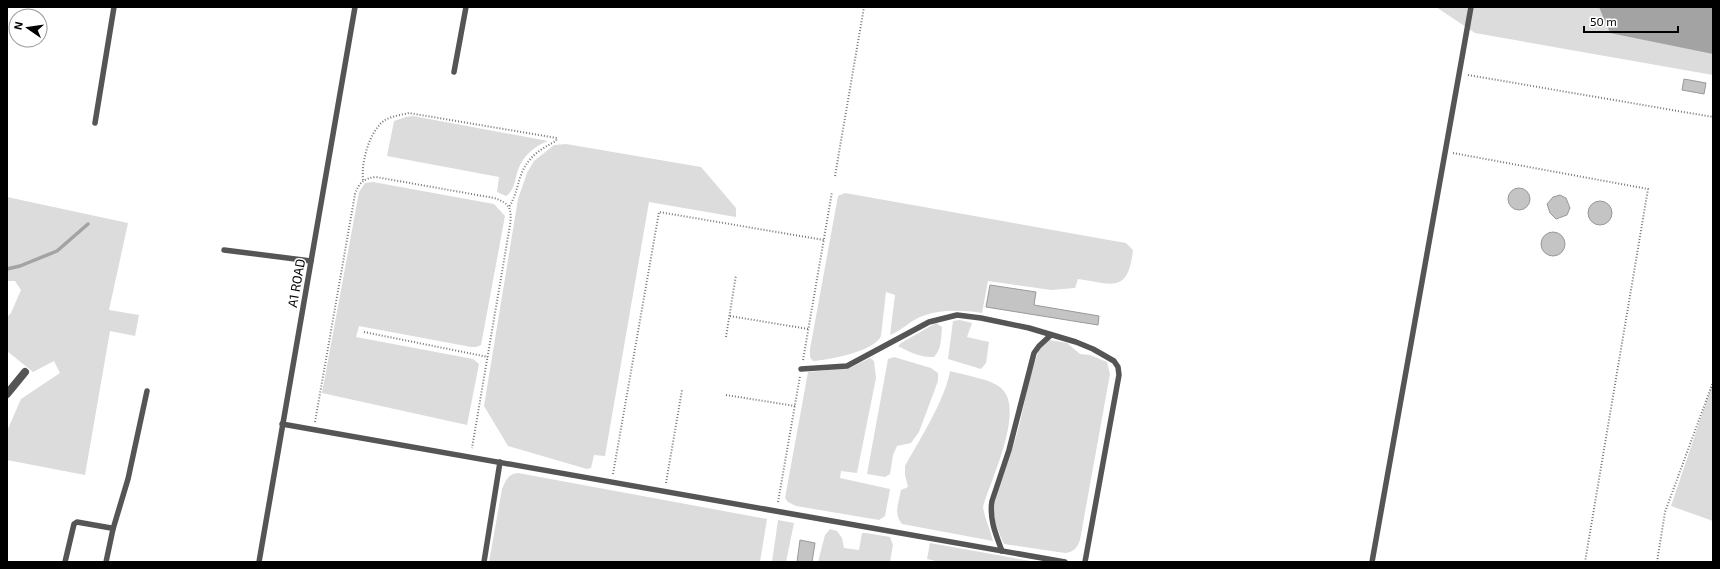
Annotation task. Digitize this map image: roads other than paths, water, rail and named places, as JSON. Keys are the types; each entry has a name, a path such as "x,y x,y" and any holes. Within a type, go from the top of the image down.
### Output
{"street":[{"path":"7,394 25,372"}],"lane":[{"path":"95,123 114,7"},
{"name":"A1 ROAD","path":"259,562 354,7"},
{"path":"454,72 466,7"},
{"path":"1372,562 1471,7"},
{"path":"224,250 311,261"},
{"path":"801,369 847,366 929,322 957,315 981,318 1051,335 1093,349 1114,361 1118,367 1119,375 1084,562"},
{"path":"1002,551 992,523 992,501 1009,450 1034,353 1051,335"},
{"path":"106,562 113,529 128,479 147,391"},
{"path":"282,424 1064,562"},
{"path":"484,562 500,462"},
{"path":"65,562 74,524 77,522 113,529"}],"waterway":[{"path":"7,269 20,266 57,251 88,224"}]}
